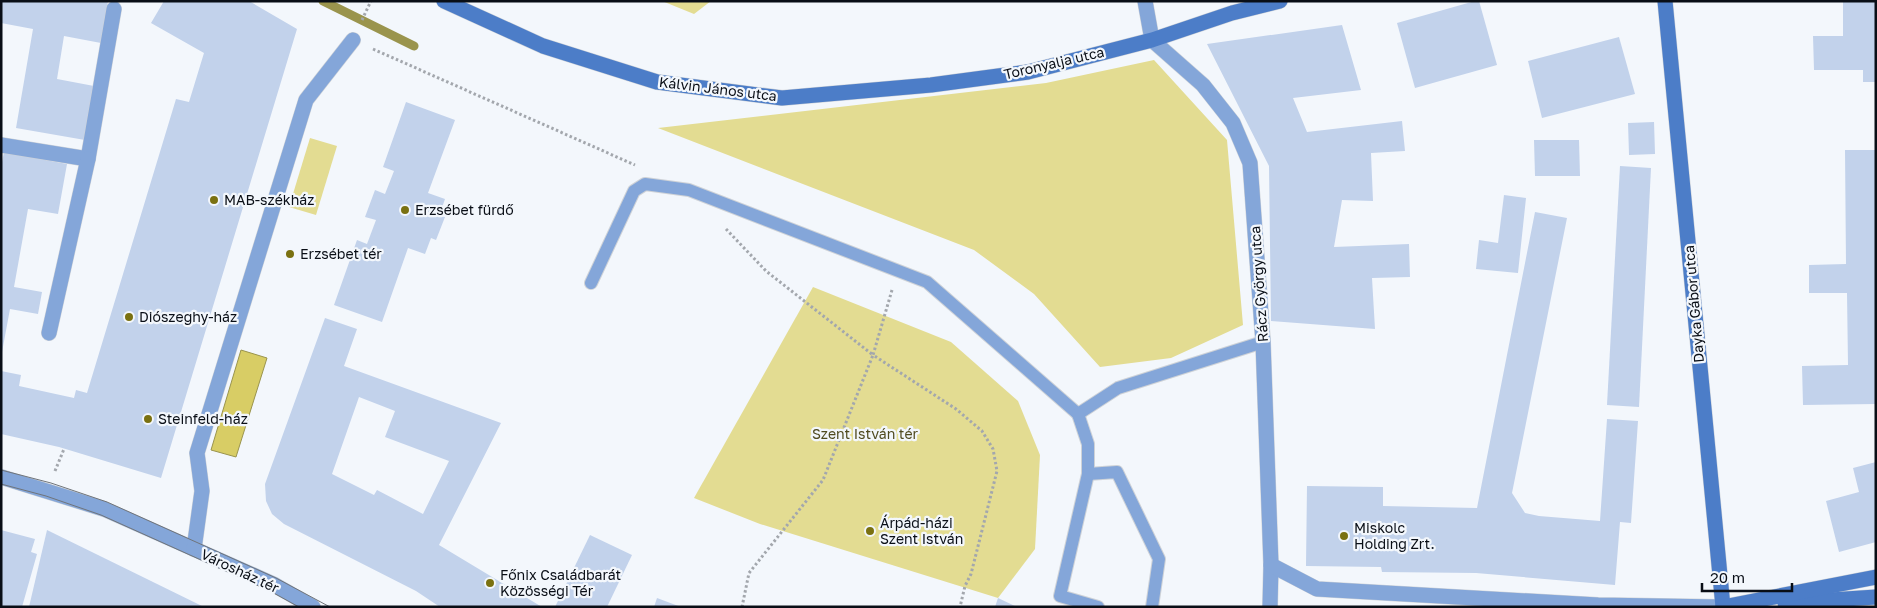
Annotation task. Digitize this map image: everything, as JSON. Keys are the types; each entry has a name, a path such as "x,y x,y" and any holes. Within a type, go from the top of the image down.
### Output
{"street":[{"name":"Kálvin János utca","path":"444,1 543,46 657,82 782,98 915,86"},
{"path":"1145,1 1152,40"},
{"name":"Toronyalja utca","path":"915,86 931,86 1028,72 1152,40 1232,13 1280,1"},
{"name":"Dayka Gábor utca","path":"1665,1 1722,607"},
{"path":"49,333 88,159 114,9"},
{"path":"194,549 202,491 197,453 306,100 353,40"},
{"name":"Rácz György utca","path":"1152,40 1203,85 1233,123 1250,163 1263,342 1271,564 1270,607"},
{"path":"1,144 88,159"},
{"name":"Városház tér","path":"1,477 104,509 273,584 313,607"},
{"path":"1271,564 1317,590 1598,605 1722,607 1876,597"},
{"path":"1722,607 1876,577"}],"lane":[{"path":"591,283 634,191 645,184 690,190 927,282 1078,414 1088,444 1088,474 1060,596 1098,607"},
{"path":"1078,414 1118,388 1263,342"},
{"path":"1088,474 1117,472 1159,560 1152,607"}],"path":[{"path":"353,40 635,166"},
{"path":"721,224 766,271 873,355 956,409 982,431 993,449 997,471 971,574 965,586 960,607"},
{"path":"742,607 749,573 823,480 873,355 898,271"}],"green space":[{"path":"662,1 711,1 694,14"},
{"path":"1154,60 1227,140 1243,325 1171,358 1100,367 1034,294 974,250 658,128 1046,83"},
{"path":"310,138 337,146 316,215 289,207"},
{"name":"Szent István tér","path":"813,287 951,342 1018,401 1040,455 1035,549 998,598 760,524 694,498"}],"shaded area":[{"path":"241,350 267,358 236,457 211,450"}],"building":[{"path":"1,1 108,1 101,43 64,36 57,79 94,86 85,140 16,128 33,29 1,23"},
{"path":"164,1 249,1 297,29 161,478 59,447 1,434 1,371 21,375 19,386 74,398 76,390 87,393 176,99 189,102 204,53 151,23"},
{"path":"1479,1 1497,65 1415,88 1397,23"},
{"path":"1843,1 1876,1 1876,82 1863,82 1863,70 1814,70 1813,36 1843,36"},
{"path":"1342,25 1361,90 1293,98 1307,132 1402,121 1405,151 1371,153 1373,201 1342,200 1334,247 1409,244 1410,277 1372,278 1375,329 1271,321 1269,166 1207,44"},
{"path":"1619,37 1635,94 1542,118 1528,61"},
{"name":"Erzsébet fürdő","path":"406,102 455,120 428,193 445,199 439,216 445,217 436,240 431,238 425,254 408,248 382,322 334,305 357,240 367,244 376,220 365,217 375,190 385,194 394,171 383,167"},
{"path":"1654,122 1655,154 1629,155 1628,123"},
{"path":"1534,140 1579,140 1580,176 1535,176"},
{"path":"1845,150 1876,150 1876,404 1803,405 1802,366 1848,365 1847,293 1809,293 1809,265 1846,264"},
{"path":"4,152 67,164 58,214 28,209 14,287 42,292 38,314 10,309 2,352 1,167"},
{"path":"1620,166 1651,168 1639,407 1607,405"},
{"path":"1504,195 1526,198 1518,273 1476,269 1479,240 1498,243"},
{"path":"1535,212 1567,218 1512,493 1525,513 1600,521 1607,419 1638,421 1631,523 1620,522 1615,585 1476,573 1382,572 1381,567 1306,566 1307,486 1383,487 1383,506 1477,508"},
{"path":"325,318 357,329 344,366 501,423 439,545 542,607 440,607 416,591 284,524 272,514 266,501 265,484","holes":["359,397 395,411 385,437 449,461 423,514 377,490 374,495 332,474"]},
{"path":"1876,462 1876,542 1839,552 1826,501 1859,492 1853,468"},
{"path":"1,530 35,539 31,552 37,554 22,607 1,607"},
{"path":"47,530 204,607 29,607"},
{"path":"590,535 632,555 607,607 555,607"},
{"path":"657,598 681,607 654,607"},
{"path":"998,598 1017,607 995,607"}],"waterway":[{"path":"323,1 414,46"}],"tram line":[{"path":"1,470 51,483 107,502 276,578 330,607"},
{"path":"1,484 46,496 101,515 270,591 299,607"}],"place":[{"name":"MAB-székház","path":"214,200"},
{"name":"Erzsébet fürdő","path":"405,210"},
{"name":"Erzsébet tér","path":"290,254"},
{"name":"Diószeghy-ház","path":"129,317"},
{"name":"Steinfeld-ház","path":"148,419"},
{"name":"Árpád-házi Szent István","path":"870,531"},
{"name":"Miskolc Holding Zrt.","path":"1344,536"},
{"name":"Főnix Családbarát Közösségi Tér","path":"490,583"}]}
